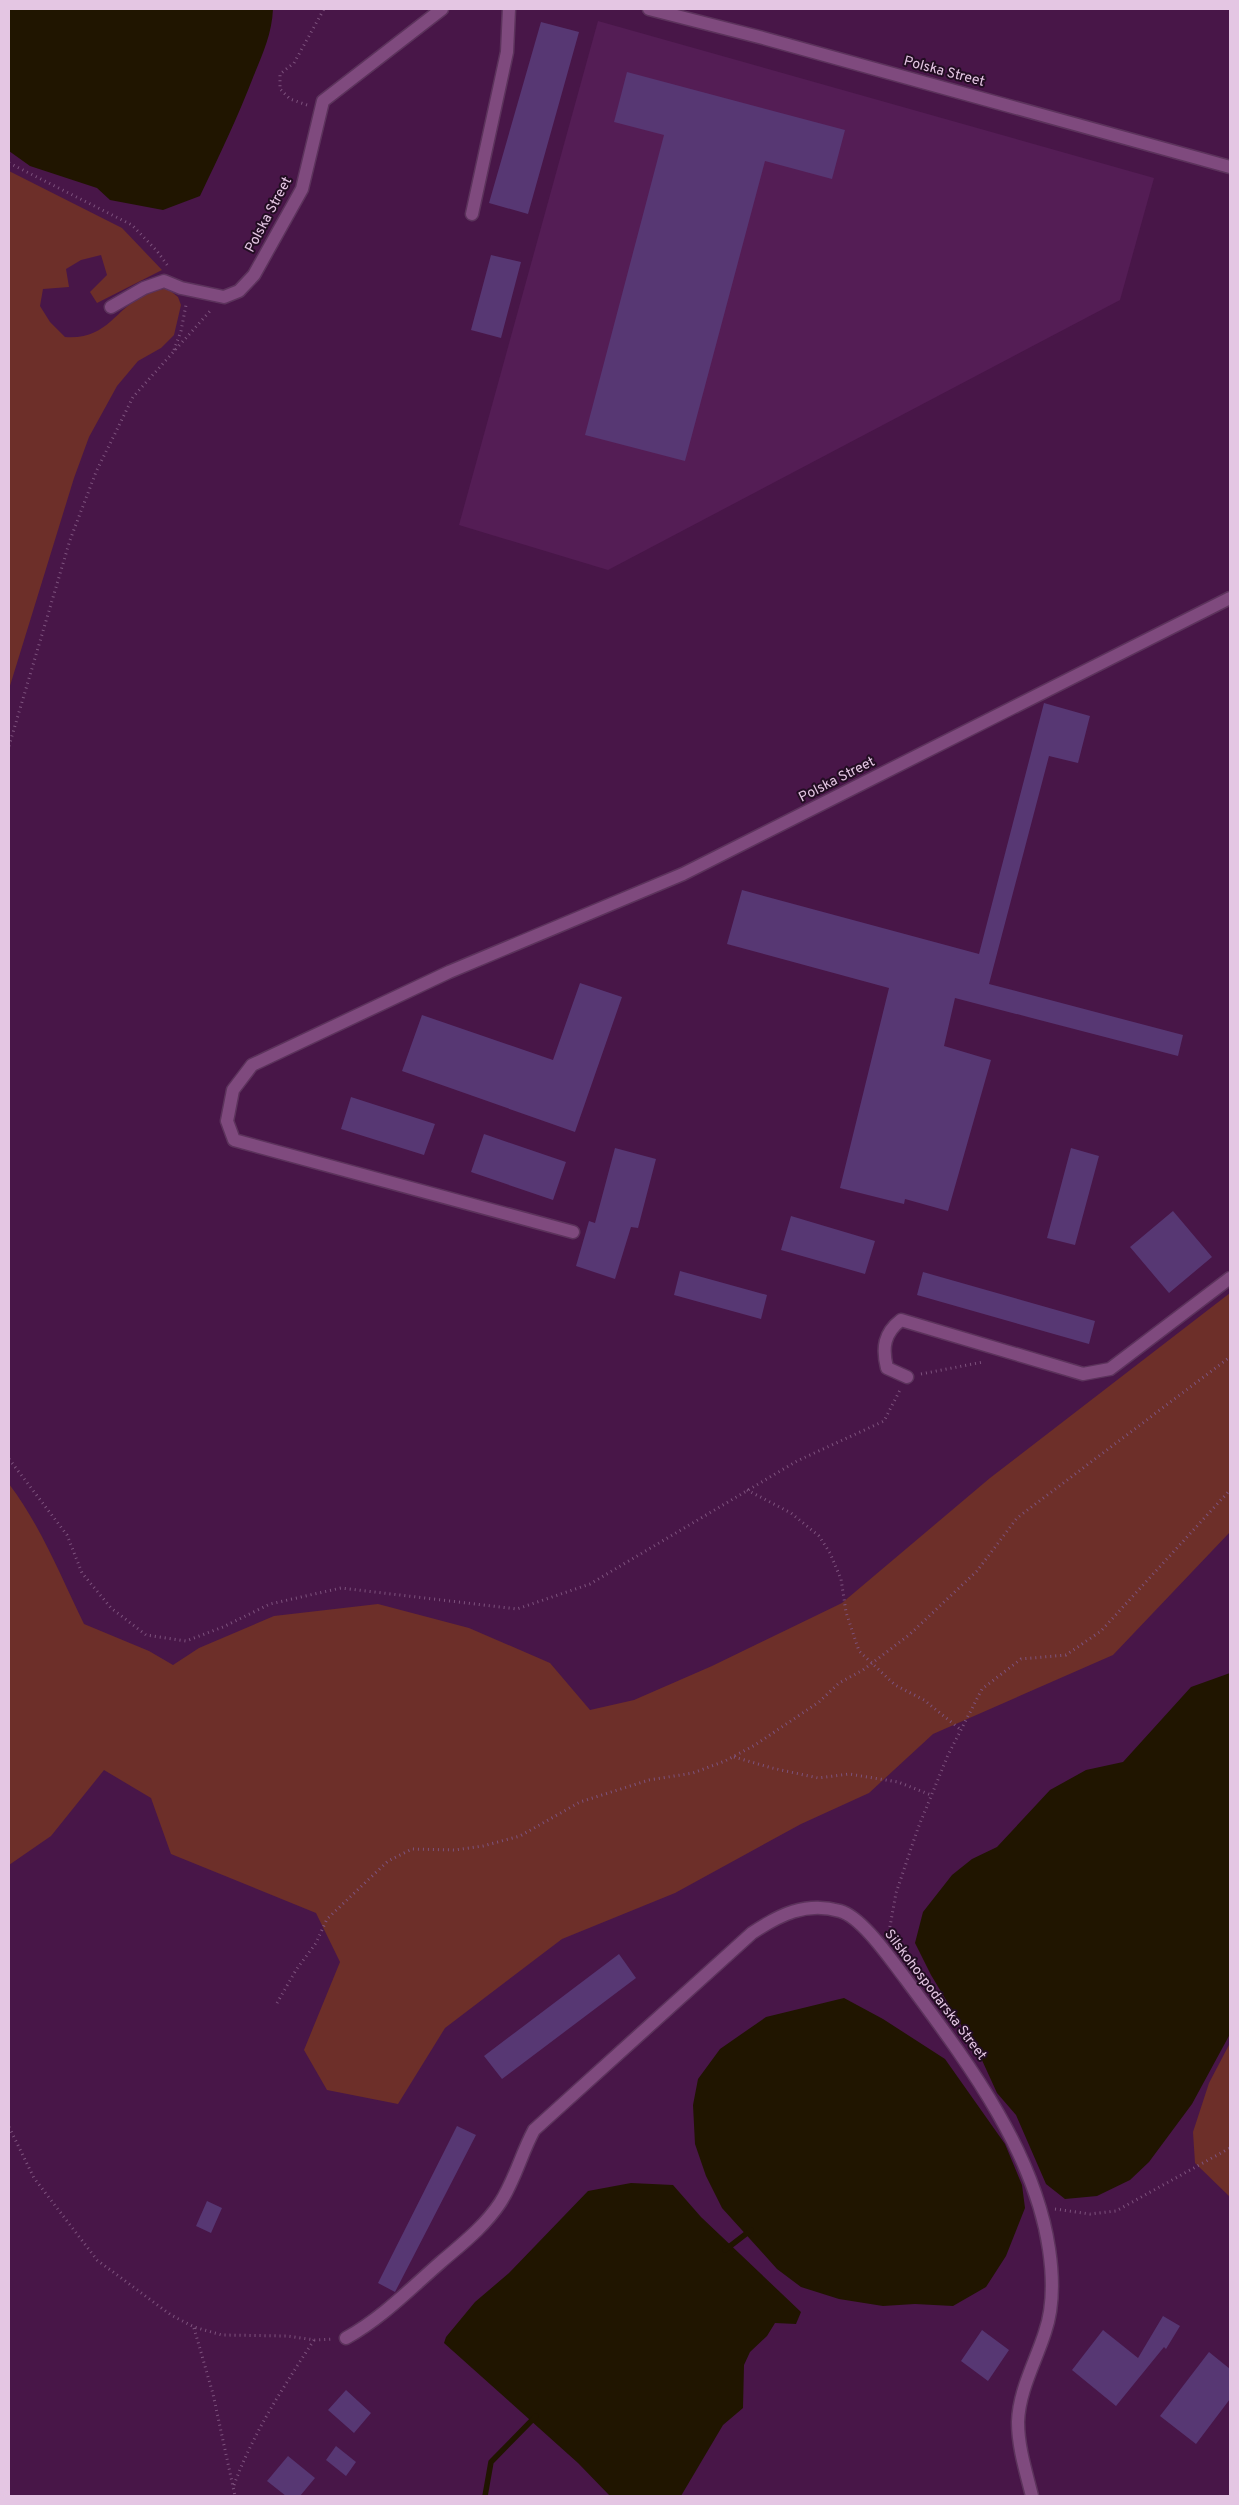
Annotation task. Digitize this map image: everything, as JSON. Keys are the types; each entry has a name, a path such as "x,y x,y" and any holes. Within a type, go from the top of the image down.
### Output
{"street":[{"path":"324,101 442,9"},
{"path":"472,214 507,52 510,9"},
{"name":"Polska Street","path":"649,9 773,40 1230,167"},
{"name":"Polska Street","path":"224,297 239,291 254,275 302,189 324,101"},
{"path":"111,307 144,288 164,280 181,288 224,297"},
{"name":"Polska Street","path":"573,1232 234,1140 227,1120 233,1090 252,1065 449,972 683,874 1230,598"},
{"path":"907,1377 887,1368 883,1352 890,1328 901,1320 1083,1374 1110,1369 1230,1278"},
{"name":"Silskohospodarska Street","path":"346,2338 380,2316 472,2237 500,2204 516,2176 524,2149 534,2130 752,1933 776,1917 796,1909 821,1907 842,1911 864,1928 886,1953 978,2078 1018,2153 1037,2199 1049,2248 1052,2295 1046,2331 1023,2394 1018,2421 1019,2442 1032,2496"}],"path":[{"path":"324,9 294,63 280,74 280,89 290,100 308,106 324,101"},
{"path":"9,163 132,225 157,251 181,288 186,306 181,331 173,352"},
{"path":"9,746 70,540 96,472 133,397 224,297"},
{"path":"277,2003 296,1970 316,1943 327,1919 388,1861 412,1849 455,1850 483,1846 520,1836 580,1802 648,1780 693,1773 733,1757 790,1722 819,1702 840,1683 872,1664 909,1636 977,1571 1017,1518 1230,1356"},
{"path":"9,1459 68,1535 82,1573 111,1608 146,1635 186,1641 223,1627 270,1604 341,1588 517,1609 590,1584 797,1461 884,1421 907,1377 990,1360"},
{"path":"748,1490 791,1513 819,1536 830,1553 841,1580 846,1612 859,1651 895,1685 924,1700 961,1730"},
{"path":"886,1953 896,1892 932,1795 961,1730 982,1689 1021,1659 1066,1655 1101,1631 1230,1490"},
{"path":"733,1757 818,1778 849,1774 898,1782 932,1795"},
{"path":"9,2127 34,2178 97,2260 171,2315 194,2327 222,2336 287,2336 315,2340 346,2338"},
{"path":"1045,2232 1050,2214 1055,2209 1090,2214 1116,2211 1230,2148"},
{"path":"194,2327 213,2394 235,2496"},
{"path":"234,2486 245,2454 284,2385 315,2340"}],"shaded area":[{"path":"9,9 273,9 269,35 261,59 200,196 163,210 110,200 97,188 30,166 9,151"},
{"path":"598,21 1154,178 1120,300 608,570 459,525"},
{"path":"9,171 122,228 162,270 97,303 90,292 107,275 101,255 81,260 66,269 69,287 43,289 40,306 50,322 65,337 79,337 101,329 134,301 156,291 167,288 178,297 181,305 174,335 161,348 138,361 117,386 89,437 74,478 9,689"},
{"path":"1230,1293 1230,1532 1113,1655 933,1734 869,1793 801,1824 675,1893 562,1939 445,2028 398,2104 327,2090 304,2050 340,1962 316,1913 171,1854 151,1798 104,1770 51,1836 9,1865 9,1484 41,1534 84,1624 149,1651 173,1665 199,1648 274,1616 378,1604 469,1628 550,1663 590,1710 634,1700 712,1666 842,1603 990,1478"},
{"path":"1230,1673 1230,2034 1192,2104 1149,2162 1130,2180 1097,2196 1065,2199 1046,2184 1016,2115 997,2093 981,2058 931,1975 915,1943 923,1912 952,1875 972,1859 997,1847 1050,1790 1086,1770 1123,1762 1191,1687"},
{"path":"844,1998 883,2019 945,2059 1005,2144 1022,2185 1025,2208 1006,2256 986,2287 953,2306 915,2304 883,2306 839,2299 801,2287 777,2269 722,2208 706,2176 695,2144 693,2105 698,2079 720,2049 766,2017"},
{"path":"1230,2043 1230,2197 1195,2163 1193,2132 1209,2083"},
{"path":"631,2183 673,2185 701,2217 801,2312 796,2324 775,2323 767,2336 750,2352 744,2365 743,2408 723,2425 681,2496 610,2496 578,2463 444,2343 446,2337 475,2302 509,2273 588,2191"}],"building":[{"path":"541,22 579,32 528,214 489,203"},
{"path":"627,72 845,130 832,179 765,161 685,461 585,435 664,135 614,122"},
{"path":"491,255 521,262 501,338 471,330"},
{"path":"1044,703 1090,716 1078,763 1049,756 989,984 1183,1035 1178,1056 955,998 944,1046 991,1060 948,1211 905,1199 904,1204 840,1188 889,988 727,944 742,890 979,954"},
{"path":"580,983 622,997 575,1132 402,1071 422,1015 553,1060"},
{"path":"351,1097 435,1124 424,1155 341,1129"},
{"path":"484,1134 566,1162 553,1200 471,1172"},
{"path":"615,1148 656,1159 638,1228 631,1227 615,1279 576,1266 589,1221 595,1223"},
{"path":"1071,1148 1099,1156 1075,1245 1047,1238"},
{"path":"1173,1211 1212,1257 1169,1293 1130,1247"},
{"path":"791,1216 875,1241 865,1274 781,1250"},
{"path":"680,1271 767,1295 761,1319 674,1295"},
{"path":"923,1272 1095,1321 1089,1344 917,1295"},
{"path":"619,1954 636,1978 502,2079 484,2056"},
{"path":"457,2126 476,2135 395,2292 378,2283"},
{"path":"207,2201 222,2208 211,2233 196,2226"},
{"path":"1163,2316 1180,2326 1166,2349 1164,2347 1116,2406 1072,2370 1103,2330 1138,2358"},
{"path":"982,2330 1009,2350 988,2381 961,2361"},
{"path":"1209,2352 1230,2369 1230,2399 1196,2444 1160,2416"},
{"path":"346,2390 371,2413 354,2433 328,2410"},
{"path":"336,2446 356,2462 346,2476 326,2460"},
{"path":"288,2456 315,2478 300,2496 286,2496 267,2481"}],"waterway":[{"path":"725,2250 751,2230"},
{"path":"485,2496 491,2462 536,2416"}]}
